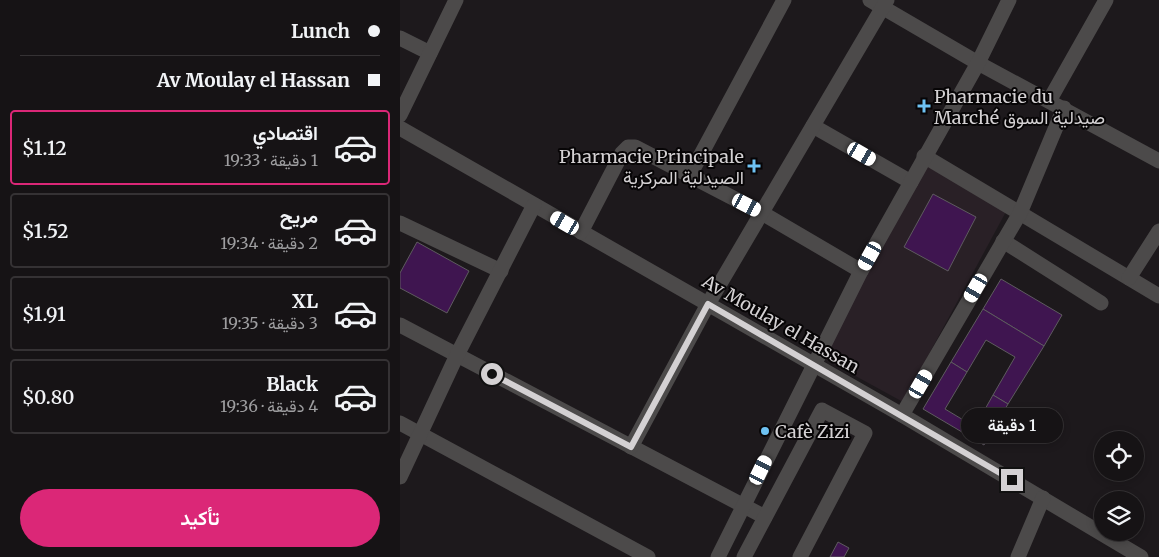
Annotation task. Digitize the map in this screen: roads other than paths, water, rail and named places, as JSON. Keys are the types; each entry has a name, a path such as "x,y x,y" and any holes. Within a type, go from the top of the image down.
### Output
{"street":[{"path":"400,115 456,0"},
{"path":"690,175 782,0"},
{"path":"718,557 861,271 978,63 1010,0"},
{"path":"1049,101 1106,0"},
{"path":"631,447 708,304 813,126 880,2 978,63 1159,161"},
{"path":"400,38 430,53"},
{"path":"902,415 1020,213 1064,108"},
{"path":"813,126 911,182"},
{"name":"Av Moulay el Hassan","path":"400,128 902,415 1043,498 1133,555"},
{"path":"581,232 622,153 628,147 635,146 762,212 861,271"},
{"path":"924,156 1159,296"},
{"path":"400,477 457,355 534,205"},
{"path":"400,223 501,271"},
{"path":"1128,278 1159,231"},
{"path":"1003,241 1101,303"},
{"path":"400,326 765,517"},
{"path":"744,557 822,410 865,433 800,557"},
{"path":"400,423 648,557"},
{"path":"1018,557 1043,498"}],"place":[{"name":"Pharmacie du Marché صيدلية السوق","path":"924,106"},
{"name":"Pharmacie Principale الصيدلية المركزية","path":"754,166"},
{"name":"Cafè Zizi","path":"765,431"}]}
